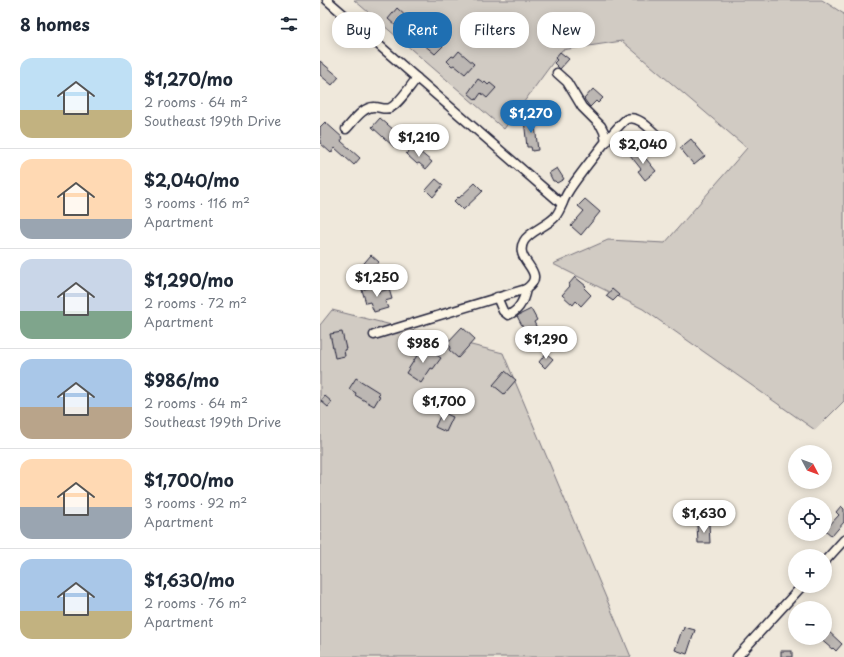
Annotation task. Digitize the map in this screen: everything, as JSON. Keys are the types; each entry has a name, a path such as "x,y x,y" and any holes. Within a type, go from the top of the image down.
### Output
{"street":[{"path":"327,0 562,204"},
{"path":"557,73 567,82 582,107 601,126 606,142"},
{"path":"346,129 365,110 372,107 384,109 394,105 417,78"},
{"path":"374,335 526,289 532,285 535,278 533,270 523,256 522,248 524,241 556,216 571,187 621,123 627,119 634,118 641,121 662,140"},
{"path":"497,297 503,311 508,314 514,312 521,304 526,289"},
{"path":"832,553 844,540"},
{"path":"737,657 796,593"}],"shaded area":[{"path":"354,0 822,0 844,14 844,401 815,430 643,309 553,264 608,240 665,243 747,148 622,41 595,45 595,12 537,12 537,48 575,48 562,50 504,129 410,48 452,48 452,12 393,12 393,34 385,27 385,12 368,12"},
{"path":"332,310 503,353 631,657 320,657 320,325"}],"building":[{"path":"397,8 401,12 394,12"},
{"path":"393,13 393,23 388,19"},
{"path":"428,48 441,48 435,54"},
{"path":"459,51 474,64 465,74 447,61 452,56 454,57"},
{"path":"560,52 569,59 560,69 554,63 557,60 555,58"},
{"path":"320,61 339,77 332,85 320,75"},
{"path":"478,79 488,85 490,83 496,88 487,98 481,93 476,100 468,93"},
{"path":"593,89 603,98 598,103 596,101 590,107 584,99"},
{"path":"380,118 402,137 394,147 372,127"},
{"path":"534,118 538,150 532,151 531,147 527,147 524,120"},
{"path":"325,122 343,138 341,141 360,158 354,165 335,148 331,153 320,143 320,127"},
{"path":"691,139 705,156 694,165 680,148"},
{"path":"413,146 432,162 426,169 419,163 417,164 406,154"},
{"path":"638,149 656,171 645,180 638,171 641,169 630,155"},
{"path":"557,168 564,179 557,183 553,181 549,173"},
{"path":"436,179 443,185 433,197 426,190"},
{"path":"475,183 483,191 463,210 454,201"},
{"path":"585,199 600,212 581,235 571,226 584,211 578,206"},
{"path":"371,255 379,262 367,276 359,269"},
{"path":"575,277 586,286 584,288 591,295 581,306 576,301 573,305 562,295 570,286 569,284"},
{"path":"374,286 376,293 389,289 392,299 385,301 388,308 374,312 370,302 366,303 362,290"},
{"path":"612,289 619,295 613,301 606,296"},
{"path":"531,309 537,320 534,322 539,332 528,337 517,316"},
{"path":"462,327 475,339 458,358 449,350 451,347 447,343"},
{"path":"342,332 346,349 344,350 345,356 335,358 330,334"},
{"path":"423,346 441,358 433,369 431,368 421,383 406,373"},
{"path":"546,353 553,359 545,368 539,362"},
{"path":"505,371 516,380 504,394 493,385"},
{"path":"356,378 380,393 378,395 380,396 374,406 355,395 356,393 349,389"},
{"path":"325,396 332,402 328,407 321,401"},
{"path":"442,412 453,417 446,432 435,427"},
{"path":"841,506 844,509 844,522 832,536 832,522 839,515 836,512"},
{"path":"709,524 710,543 698,543 697,525"},
{"path":"684,627 695,630 687,654 675,650"},
{"path":"832,635 842,644 836,651 833,648 832,649 827,645 832,645"},
{"path":"781,651 792,651 792,657 781,657"}]}
